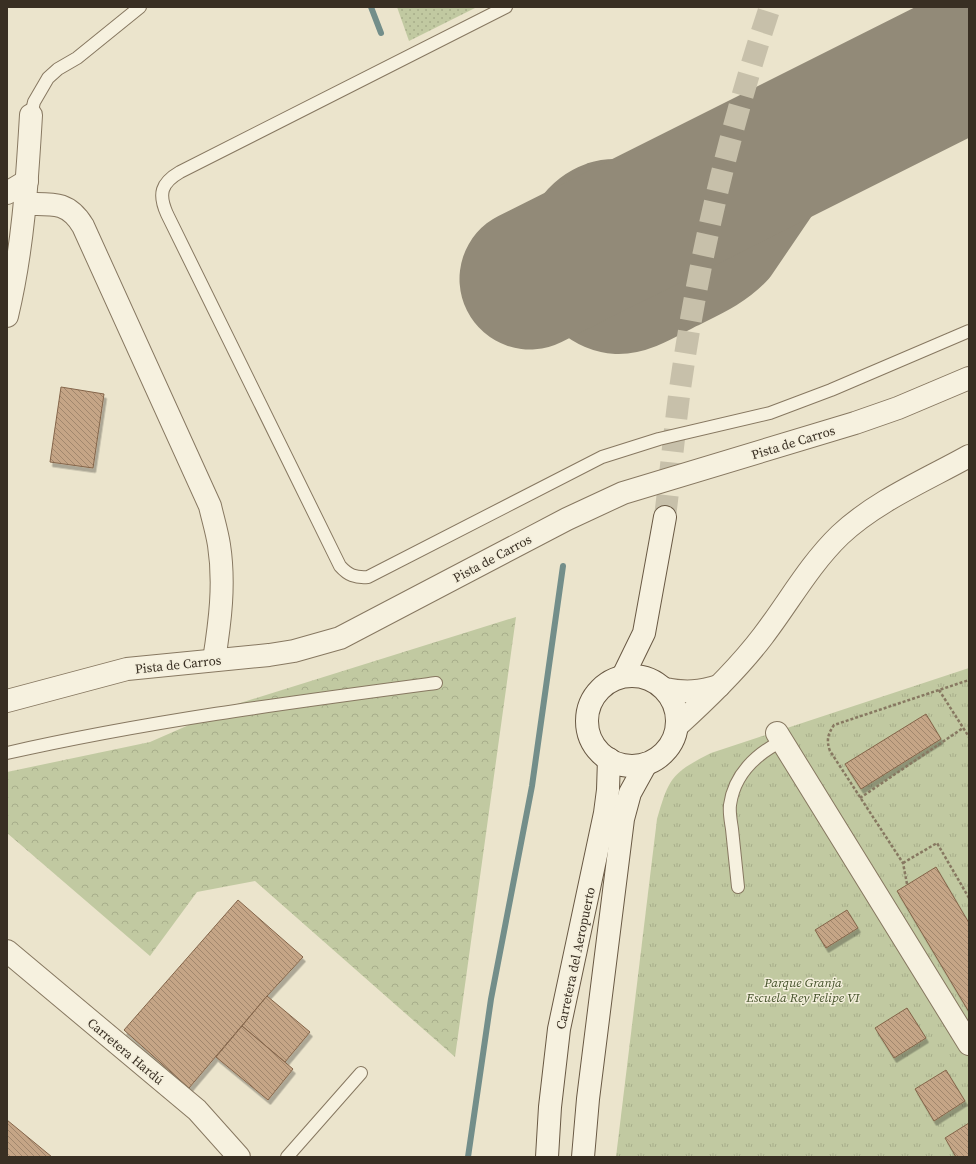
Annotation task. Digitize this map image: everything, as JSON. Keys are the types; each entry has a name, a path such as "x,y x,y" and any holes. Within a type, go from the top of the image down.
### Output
{"street":[{"path":"7,316 18,265 26,204 31,115"},
{"path":"7,193 27,181"},
{"path":"26,204 51,204 65,207 77,215 210,506 219,545 222,579 221,618 214,660"},
{"name":"Pista de Carros","path":"7,701 127,669 294,651 340,638 566,519 623,493 855,423 898,408 969,378"},
{"path":"677,726 719,686 764,635 812,565 841,534 874,509 969,456"},
{"path":"623,676 644,633 665,517"},
{"path":"644,633 659,685 672,700 677,712 677,726 672,742 661,756 646,764 627,766 609,759 598,750 590,737 587,723 589,708 595,696 605,685 623,676 644,677 659,685 683,692 702,691 719,686"},
{"path":"779,737 969,1044"},
{"name":"Carretera del Aeropuerto","path":"547,1157 551,1100 559,1029 605,813 608,790 609,759"},
{"name":"Carretera del Aeropuerto","path":"583,1157 588,1099 623,819 630,793 646,764"},
{"name":"Carretera Hardú","path":"7,951 197,1110 239,1157"}],"lane":[{"path":"31,115 34,102 48,78 58,69 79,56 140,7"},
{"path":"506,7 180,172 170,178 163,189 162,202 167,214 340,566 347,574 357,578 368,577 602,457 659,439 770,413 831,390 969,331"},
{"path":"7,753 75,738 261,706 436,684"},
{"path":"738,887 730,806 733,793 745,769 779,737"},
{"path":"287,1157 361,1073"}],"path":[{"path":"908,884 903,863 860,798 827,743 829,732 834,725 969,680"},
{"path":"939,690 969,737"},
{"path":"860,798 963,728"},
{"path":"903,863 937,843 969,898"}],"green space":[{"path":"397,7 477,7 409,41"},
{"path":"516,617 455,1057 255,881 197,892 150,956 7,833 7,772 150,742 237,704"},
{"name":"Parque Granja Escuela Rey Felipe VI","path":"969,668 969,1157 616,1157 657,819 665,794 674,778 688,766 711,753"}],"building":[{"path":"61,387 104,394 93,468 50,462"},
{"path":"926,714 941,739 861,789 845,764"},
{"path":"936,867 969,923 969,1012 897,891"},
{"path":"238,900 303,957 267,996 189,1088 124,1030"},
{"path":"847,910 858,928 826,948 815,930"},
{"path":"267,996 310,1032 285,1062 242,1026"},
{"path":"907,1008 926,1038 894,1058 875,1028"},
{"path":"242,1026 293,1069 268,1100 216,1057"},
{"path":"946,1070 965,1101 934,1121 915,1089"},
{"path":"7,1120 52,1157 7,1157"},
{"path":"969,1123 969,1157 956,1157 945,1138"}],"waterway":[{"path":"371,7 381,33"},
{"path":"468,1157 491,999 532,786 563,566"}],"taxiway":[{"path":"694,197 670,197 621,187 609,187 596,190 577,201 562,216 556,226 550,247 550,260 552,267 563,293 570,302 586,316 595,321 617,326 625,326 651,318 726,279 748,260 833,135 848,124 899,94"}],"runway":[{"path":"530,279 969,59"}],"tunnel":[{"path":"665,517 686,347 705,249 727,151 770,7"}]}
